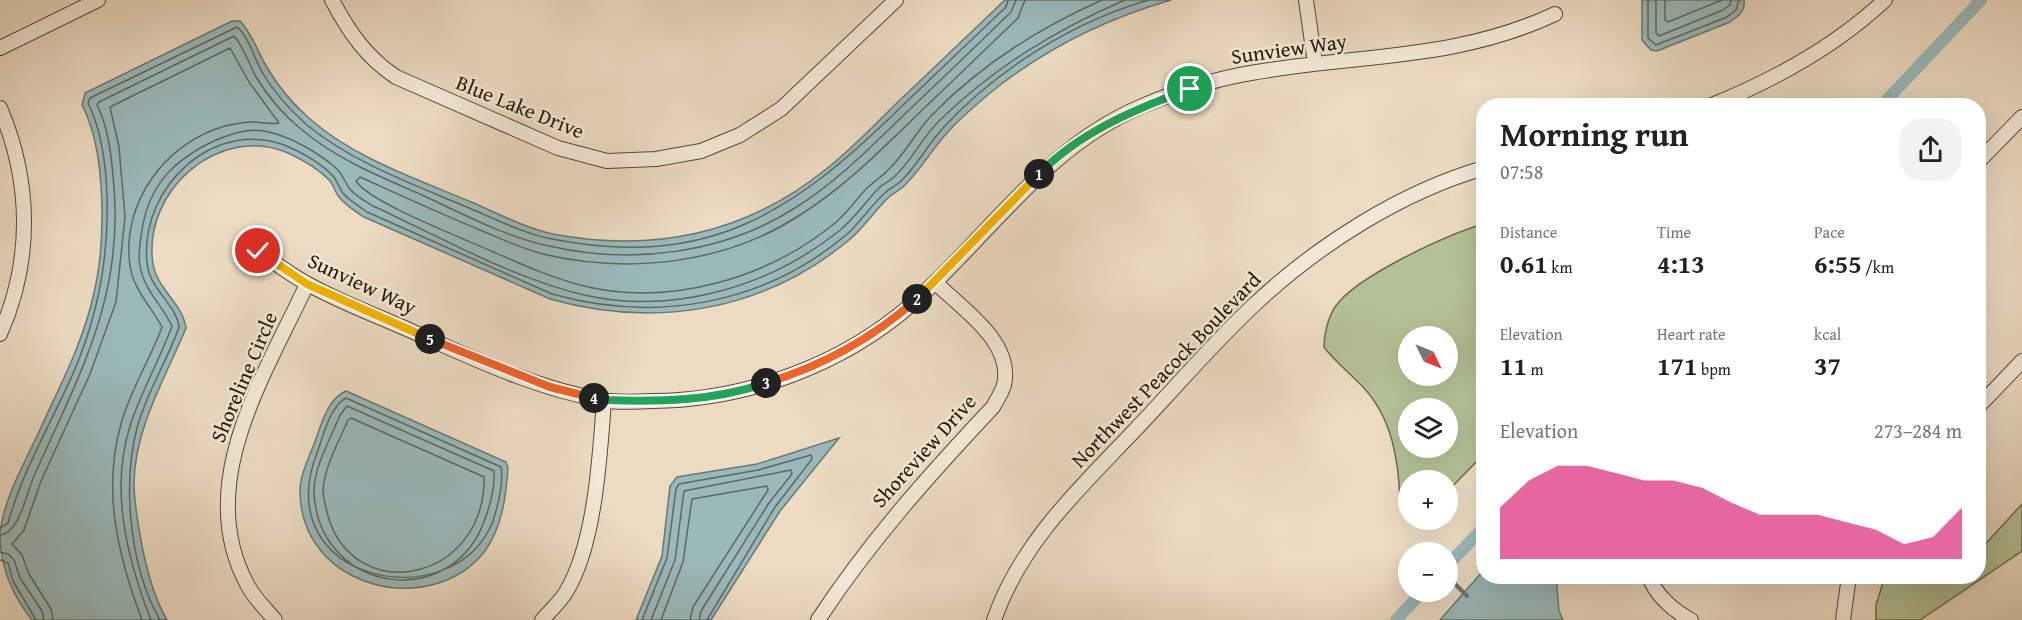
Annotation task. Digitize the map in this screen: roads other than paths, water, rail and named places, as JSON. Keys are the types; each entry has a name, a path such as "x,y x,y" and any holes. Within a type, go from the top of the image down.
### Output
{"street":[{"path":"0,48 98,0"},
{"name":"Blue Lake Drive","path":"332,0 356,42 375,63 396,77 558,148 607,161 656,159 701,151 740,135 781,109 896,0"},
{"path":"1306,0 1315,63"},
{"path":"1726,98 1788,68 1844,35 1885,0"},
{"name":"Sunview Way","path":"258,251 307,284 485,363 550,387 604,400 689,401 743,391 799,373 846,350 890,322 936,283 1048,165 1094,131 1138,108 1190,89 1247,73 1315,63 1388,58 1454,48 1520,30 1555,14"},
{"path":"0,108 14,142 25,219 21,264 0,334"},
{"path":"1986,154 2022,117"},
{"name":"Northwest Peacock Boulevard","path":"994,620 1016,568 1050,520 1255,304 1303,264 1343,237 1406,200 1476,171"},
{"name":"Shoreview Drive","path":"818,620 882,530 993,406 1004,385 1004,359 989,334 936,283"},
{"name":"Shoreline Circle","path":"275,620 247,586 229,540 227,498 233,453 251,406 307,284"},
{"path":"1986,399 2022,361"},
{"path":"542,620 566,594 583,556 601,447 604,400"},
{"path":"1652,584 1675,611 1691,620"},
{"path":"1844,620 1848,584"}],"water":[{"path":"1005,0 1171,0 1099,26 1031,63 990,93 957,123 910,180 889,197 849,240 816,264 781,283 745,298 707,307 669,312 629,312 590,308 550,299 364,217 341,200 330,181 321,173 288,153 262,146 236,147 212,156 190,170 173,189 160,212 153,237 155,273 180,311 186,328 145,423 136,462 134,483 137,517 145,560 155,595 167,620 32,620 19,600 8,580 2,557 0,533 2,519 17,477 78,345 89,313 97,276 102,200 96,148 82,105 85,93 232,21 240,21 272,76 293,102 327,133 366,156 511,220 553,234 626,241 662,239 696,233 730,223 763,210 794,192 845,154"},
{"path":"1642,0 1744,0 1744,7 1741,13 1730,22 1657,51 1651,50 1642,40"},
{"path":"346,391 506,462 508,468 504,501 491,542 485,551 462,572 433,585 403,588 373,584 345,571 322,552 306,525 300,486 329,407 339,395"},
{"path":"839,438 780,511 711,620 636,620 662,556 670,486 677,477 757,464"},
{"path":"1476,579 1476,584 1557,584 1559,611 1563,620 1440,620"}],"waterway":[{"path":"1889,98 1981,0"},
{"path":"1458,554 1476,535"},
{"path":"1458,587 1467,596"},
{"path":"1396,620 1413,602"}]}
